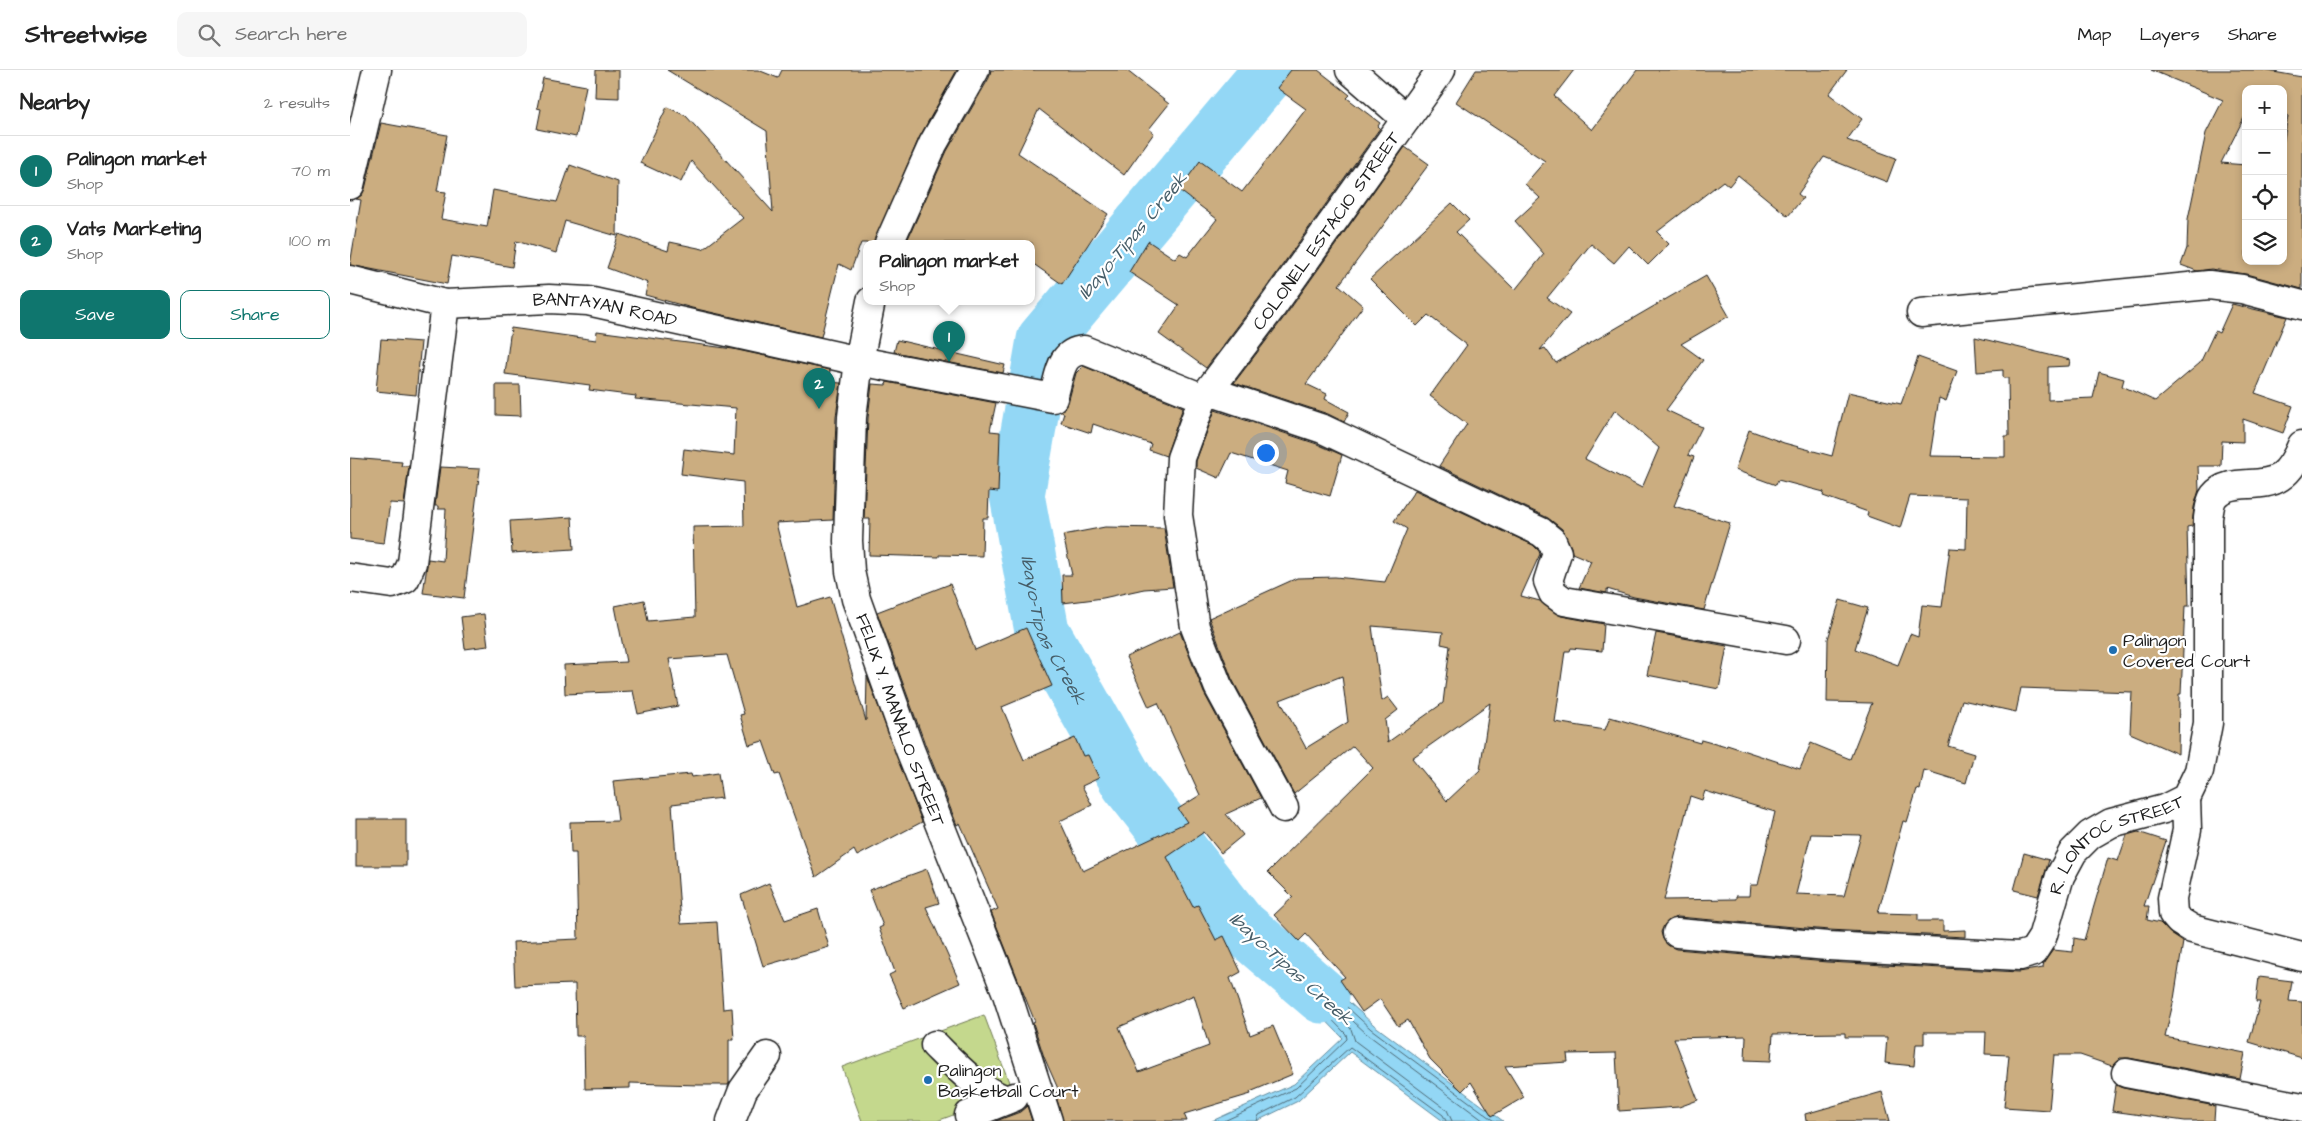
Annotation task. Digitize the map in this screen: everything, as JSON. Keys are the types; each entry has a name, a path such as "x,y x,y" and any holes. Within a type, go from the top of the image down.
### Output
{"street":[{"path":"350,185 377,70"},
{"path":"890,240 933,144 975,70"},
{"path":"1350,70 1406,119"},
{"name":"COLONEL ESTACIO STREET","path":"1284,808 1218,686 1195,627 1178,516 1181,458 1206,395 1441,70"},
{"name":"BANTAYAN ROAD","path":"350,280 445,304 548,299 588,301 859,361 1054,398 1066,356 1074,351 1084,350 1206,395"},
{"path":"1921,313 2209,285 2242,290 2302,305"},
{"path":"350,578 392,584 405,578 412,563 445,304"},
{"name":"FELIX Y. MANALO STREET","path":"870,305 859,361 852,417 848,541 850,571 856,599 910,750 1006,991 1048,1121"},
{"path":"1206,395 1323,430 1541,532 1552,541 1558,553 1548,581 1553,593 1564,601 1786,640"},
{"name":"R. LONTOC STREET","path":"1677,933 1828,946 2020,956 2033,952 2042,938 2060,876 2073,852 2090,834 2111,823 2164,809 2186,798 2199,771 2208,723 2208,518 2213,496 2226,487 2259,484 2280,478 2293,464 2302,445"},
{"path":"2186,798 2187,830 2172,898 2173,914 2179,921 2192,929 2302,956"},
{"path":"935,1045 960,1070 988,1092 1006,1100"},
{"path":"732,1121 743,1090 767,1056"},
{"path":"2126,1073 2302,1107"},
{"path":"969,1115 1036,1088"}],"green space":[{"name":"Palingon Basketball Court","path":"984,1015 1013,1093 937,1121 862,1121 842,1067"}],"water":[{"path":"1277,936 1374,1025 1503,1121 1443,1121 1350,1052 1298,1101 1257,1121 1212,1121 1294,1084 1343,1038 1259,952"}],"building":[{"path":"596,70 619,70 619,98 595,97"},
{"path":"667,70 758,70 778,78 782,70 957,70 919,138 875,240 863,240 851,270 839,264 821,337 692,308 645,295 648,283 607,268 619,234 668,251 670,242 703,249 743,218 691,161 681,182 640,163 667,107 686,116 773,212 767,131"},
{"path":"991,70 1126,70 1169,104 1149,129 1154,133 1124,175 1039,109 1018,153 1108,214 1062,284 1035,265 1035,240 907,240 947,151 989,78"},
{"path":"1291,70 1318,70 1350,95 1347,98 1380,123 1378,126 1380,128 1259,298 1206,368 1159,334 1179,305 1129,272 1148,241 1175,259 1180,253 1187,257 1217,219 1179,190 1200,161 1242,192 1306,109 1277,88"},
{"path":"1476,70 1574,70 1554,96 1592,130 1637,70 1847,70 1829,94 1862,119 1847,140 1896,158 1887,182 1824,157 1798,194 1803,198 1788,216 1738,175 1729,186 1723,181 1657,232 1669,244 1648,265 1629,246 1614,263 1591,244 1547,298 1570,314 1540,350 1545,348 1556,363 1706,276 1729,316 1681,344 1703,360 1666,410 1702,427 1688,455 1694,457 1674,506 1730,523 1704,610 1634,597 1607,589 1607,593 1579,588 1591,561 1572,553 1562,529 1548,518 1439,466 1467,424 1430,396 1467,345 1428,315 1417,326 1370,279 1452,203 1469,220 1456,232 1515,290 1544,254 1515,221 1540,198 1525,184 1545,161 1456,102","holes":["1615,410 1659,448 1642,488 1585,459"]},
{"path":"2151,70 2262,70 2302,77 2302,289 2246,274 2211,269 2197,271 2181,265 2187,248 2188,219 2206,133 2223,100"},
{"path":"543,78 586,86 576,137 537,129 541,109 537,108"},
{"path":"381,123 447,135 437,191 446,192 441,219 487,227 493,190 557,202 570,165 618,182 617,236 565,221 556,253 516,241 512,267 452,256 447,284 350,265 361,200 356,199 362,195 365,189"},
{"path":"1405,147 1429,164 1339,285 1363,306 1306,384 1327,394 1325,399 1349,412 1344,422 1328,414 1234,383 1285,316"},
{"path":"2232,304 2287,317 2255,393 2293,406 2283,433 2243,419 2243,442 2222,441 2221,466 2198,466 2199,490 2194,507 2192,526 2187,527 2189,606 2185,606 2181,694 2179,694 2178,754 2130,733 2132,692 2021,688 2016,712 1962,700 1948,746 1974,754 1966,783 1924,770 1920,790 1917,789 1907,822 1903,821 1878,913 1918,914 1918,921 1943,921 1943,931 1965,930 1965,937 1829,930 1678,917 1671,919 1665,924 1661,932 1663,939 1668,945 1676,949 1827,962 2019,972 2043,968 2044,962 2053,950 2073,952 2074,938 2084,940 2108,858 2118,861 2127,835 2138,832 2166,841 2144,906 2149,906 2147,920 2160,923 2183,942 2174,999 2165,1037 2245,1053 2240,1079 2129,1058 2120,1058 2112,1066 2080,1055 2054,1055 2049,1110 2004,1107 2009,1055 1985,1054 1986,1032 1924,1032 1924,1044 1916,1044 1914,1066 1885,1063 1887,1037 1845,1037 1845,1033 1773,1034 1771,1061 1745,1060 1746,1036 1674,1038 1698,1100 1679,1107 1619,1111 1616,1053 1567,1054 1568,1062 1505,1066 1524,1097 1492,1116 1471,1082 1462,1091 1430,1059 1408,1020 1398,1026 1380,999 1362,1012 1340,980 1345,977 1306,934 1299,941 1274,915 1293,897 1268,872 1373,768 1353,746 1294,794 1232,679 1209,618 1297,578 1335,577 1385,582 1407,529 1394,521 1415,490 1533,545 1539,551 1540,554 1521,596 1540,601 1561,616 1604,624 1602,651 1571,648 1570,651 1565,651 1555,722 1605,730 1610,717 1700,743 1701,740 1726,747 1727,745 1800,769 1811,743 1850,759 1872,703 1827,702 1828,639 1840,600 1868,608 1855,649 1898,665 1910,634 1918,637 1922,605 1942,607 1950,548 1966,549 1967,498 1910,496 1900,528 1867,516 1868,512 1823,496 1824,492 1778,480 1776,485 1735,470 1749,430 1784,443 1832,456 1848,392 1901,404 1918,357 1957,371 1946,401 1939,398 1930,456 2005,457 2005,436 2009,436 2008,378 2003,378 2003,370 1977,372 1975,337 2070,360 2069,366 2048,367 2048,400 2093,398 2099,372 2124,379 2122,386 2155,401 2200,363 2215,331 2219,333","holes":["1372,626 1443,632 1441,644 1450,646 1443,703 1388,742 1385,720 1398,710 1388,697 1382,701","1342,676 1348,722 1306,748 1280,700","1490,703 1480,770 1447,801 1412,758","1705,791 1775,812 1758,885 1750,885 1749,896 1736,896 1736,899 1664,900 1690,796 1702,800","1811,834 1861,835 1844,896 1796,894"]},
{"path":"511,328 596,340 597,331 733,349 830,370 828,382 841,383 836,416 833,520 776,523 797,607 830,597 866,721 867,676 922,822 857,856 854,850 816,877 779,774 775,775 763,741 749,745 740,715 744,714 727,655 669,659 678,706 638,714 633,691 565,694 564,665 626,662 615,606 644,600 648,621 695,617 693,527 744,526 743,482 681,474 684,449 734,455 736,408 635,399 636,396 589,390 590,385 505,374"},
{"path":"381,339 421,342 416,395 376,391"},
{"path":"897,340 1005,365 1003,373 894,352"},
{"path":"1083,366 1183,407 1166,456 1149,450 1151,444 1093,424 1091,433 1061,423 1064,413 1060,412 1068,403 1076,373"},
{"path":"887,382 996,403 990,431 1000,432 998,492 989,491 988,518 983,518 982,556 869,555 870,519 864,519 868,418 872,384 886,385"},
{"path":"496,385 520,385 521,416 496,415"},
{"path":"1215,410 1317,444 1342,455 1330,496 1285,483 1288,471 1231,453 1219,478 1196,468 1196,461"},
{"path":"350,458 402,462 401,466 409,466 404,504 390,503 384,543 350,539"},
{"path":"440,467 480,469 464,598 423,593 428,559 443,561 446,509 438,509 438,506 435,506"},
{"path":"572,517 574,549 512,553 510,521"},
{"path":"1105,527 1164,528 1173,587 1144,589 1103,598 1063,603 1062,575 1072,575 1063,535"},
{"path":"950,584 975,650 1026,628 1052,686 1002,707 1024,760 1075,738 1083,756 1088,755 1099,778 1082,786 1092,805 1060,821 1083,871 1187,822 1178,809 1200,795 1158,703 1149,707 1126,657 1180,632 1204,693 1261,798 1226,814 1243,835 1221,853 1204,832 1167,857 1193,907 1198,905 1216,940 1224,936 1241,972 1230,978 1250,1035 1273,1026 1293,1074 1250,1092 1251,1094 1184,1114 1187,1121 1063,1121 1055,1093 1059,1091 1044,1057 1033,1023 1035,1022 991,912 998,909 960,823 957,825 877,612","holes":["1194,995 1209,1046 1139,1072 1119,1027"]},
{"path":"484,614 488,646 465,649 461,617"},
{"path":"1656,633 1727,646 1719,689 1647,675"},
{"path":"718,773 722,798 672,804 681,924 717,922 723,1009 732,1008 734,1040 729,1040 729,1083 728,1085 698,1085 630,1083 630,1088 585,1089 584,1036 576,1036 575,984 515,986 513,942 578,939 576,853 571,853 570,822 618,821 613,781 691,774 692,777"},
{"path":"356,819 406,819 406,866 356,866"},
{"path":"2024,853 2049,860 2038,896 2014,890"},
{"path":"927,869 939,903 926,907 960,983 904,1008 889,975 895,972 879,928 883,926 869,890"},
{"path":"769,883 785,920 818,909 829,947 763,966 741,895"},
{"path":"2259,977 2292,981 2289,1001 2302,1002 2302,1058 2249,1042 2260,1002 2256,1002"},
{"path":"2116,1085 2215,1106 2214,1121 2185,1121 2112,1111"},
{"path":"1882,1092 1890,1121 1806,1121 1805,1114"},
{"path":"1027,1106 1032,1121 996,1121 1020,1112"}],"waterway":[{"name":"Ibayo-Tipas Creek","path":"1271,70 1044,340 1017,495 1042,631 1128,783 1237,923 1322,996"}],"place":[{"name":"Palingon market","path":"949,362"},
{"name":"Vats Marketing","path":"819,409"},
{"name":"Palingon Covered Court","path":"2113,650"},
{"name":"Palingon Basketball Court","path":"928,1080"}]}
